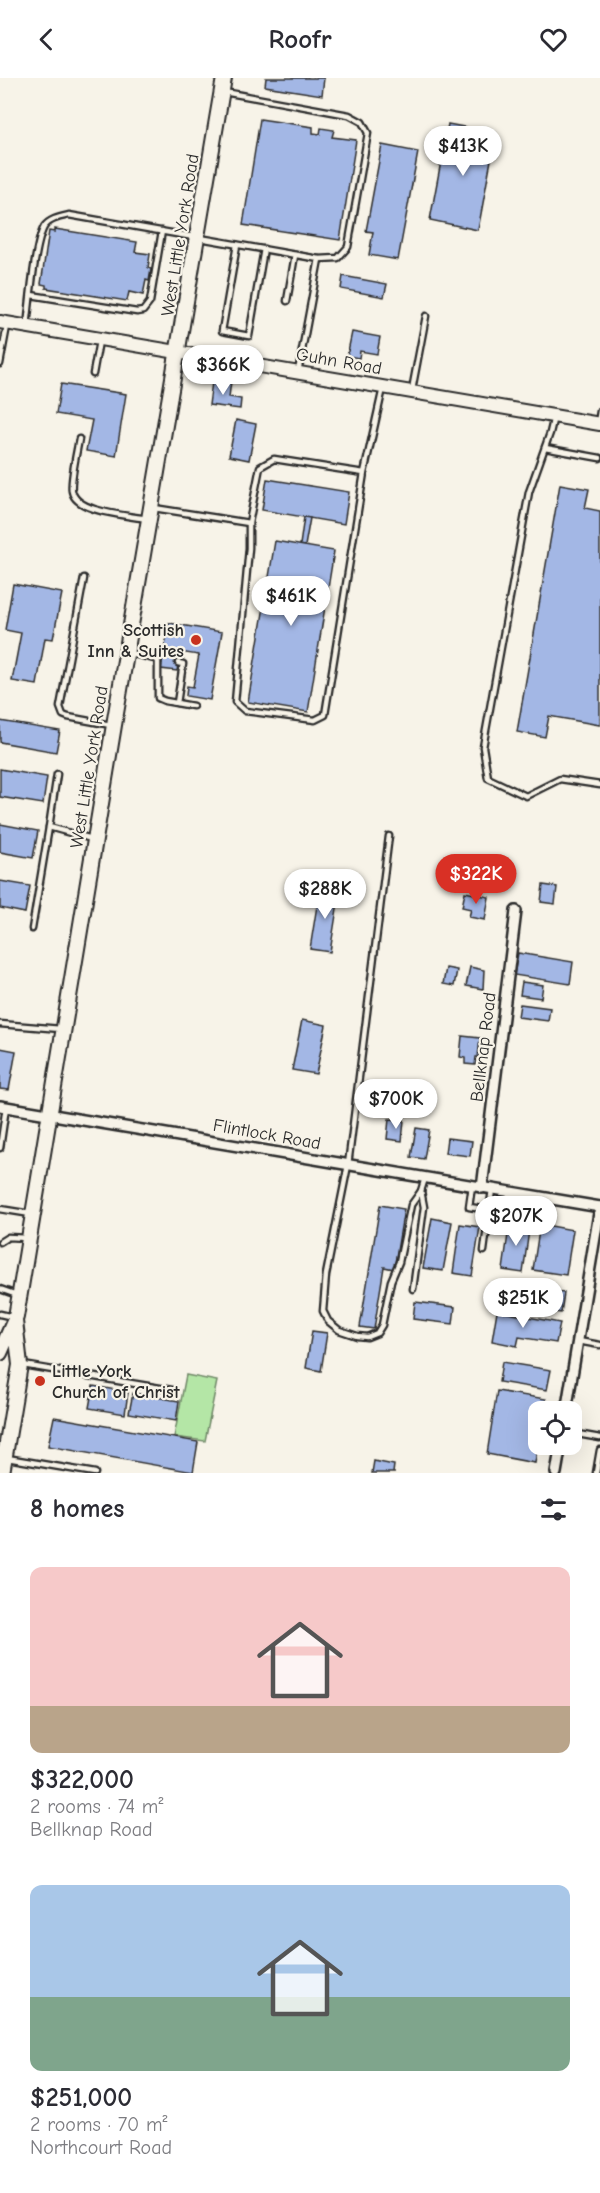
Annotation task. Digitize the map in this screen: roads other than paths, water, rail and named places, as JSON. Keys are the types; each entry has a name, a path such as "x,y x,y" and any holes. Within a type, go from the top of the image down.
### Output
{"main road":[{"name":"West Little York Road","path":"0,1353 15,1319 223,85"},
{"name":"West Little York Road","path":"2,1473 2,1458 21,1365 15,1319"}],"street":[{"name":"Guhn Road","path":"4,322 412,393 554,416 599,419"},
{"name":"Bellknap Road","path":"487,1188 516,911"},
{"name":"Flintlock Road","path":"3,1106 600,1207"},
{"path":"568,1401 600,1207"},
{"path":"556,1473 559,1455"}],"lane":[{"path":"27,326 39,244 45,225 56,218 69,215 319,259 338,258 348,247 368,133 362,122 349,115 223,85"},
{"path":"31,296 143,311 150,302 162,231"},
{"path":"237,245 222,331 249,336 264,249"},
{"path":"287,302 295,255"},
{"path":"298,372 319,259"},
{"path":"412,393 426,316"},
{"path":"0,361 4,322"},
{"path":"93,374 99,338"},
{"path":"364,473 274,459 260,467 249,523 249,548 235,702 245,711 315,720 325,715 364,473 383,388"},
{"path":"554,416 529,492 483,747 488,778 526,796 560,779 600,785"},
{"path":"79,440 72,490 77,501 88,508 249,523"},
{"path":"545,448 600,458"},
{"path":"84,578 60,707 63,715 68,717 114,725"},
{"path":"126,653 160,660 157,696 165,701 193,706"},
{"path":"177,704 183,664 178,663"},
{"path":"32,930 57,774"},
{"path":"49,827 95,839"},
{"path":"389,836 348,1165 326,1275 323,1311 328,1321 339,1330 367,1337 378,1333 382,1325 391,1281 399,1262 411,1205 421,1191 425,1178"},
{"path":"0,1024 64,1029"},
{"path":"0,1148 3,1106"},
{"path":"472,1186 469,1207 489,1210"},
{"path":"484,1251 489,1210 487,1188"},
{"path":"413,1289 423,1215 421,1191"},
{"path":"0,1209 33,1215"},
{"path":"0,1242 8,1237 29,1238"},
{"path":"0,1289 19,1296"},
{"path":"0,1314 15,1319"},
{"path":"578,1341 600,1345"},
{"path":"21,1365 172,1390"},
{"path":"582,1435 600,1438"},
{"path":"596,1473 600,1450"},
{"path":"2,1458 95,1473"}],"place":[{"name":"Scottish Inn & Suites","path":"196,640"},
{"name":"Little York Church of Christ","path":"40,1381"}]}
